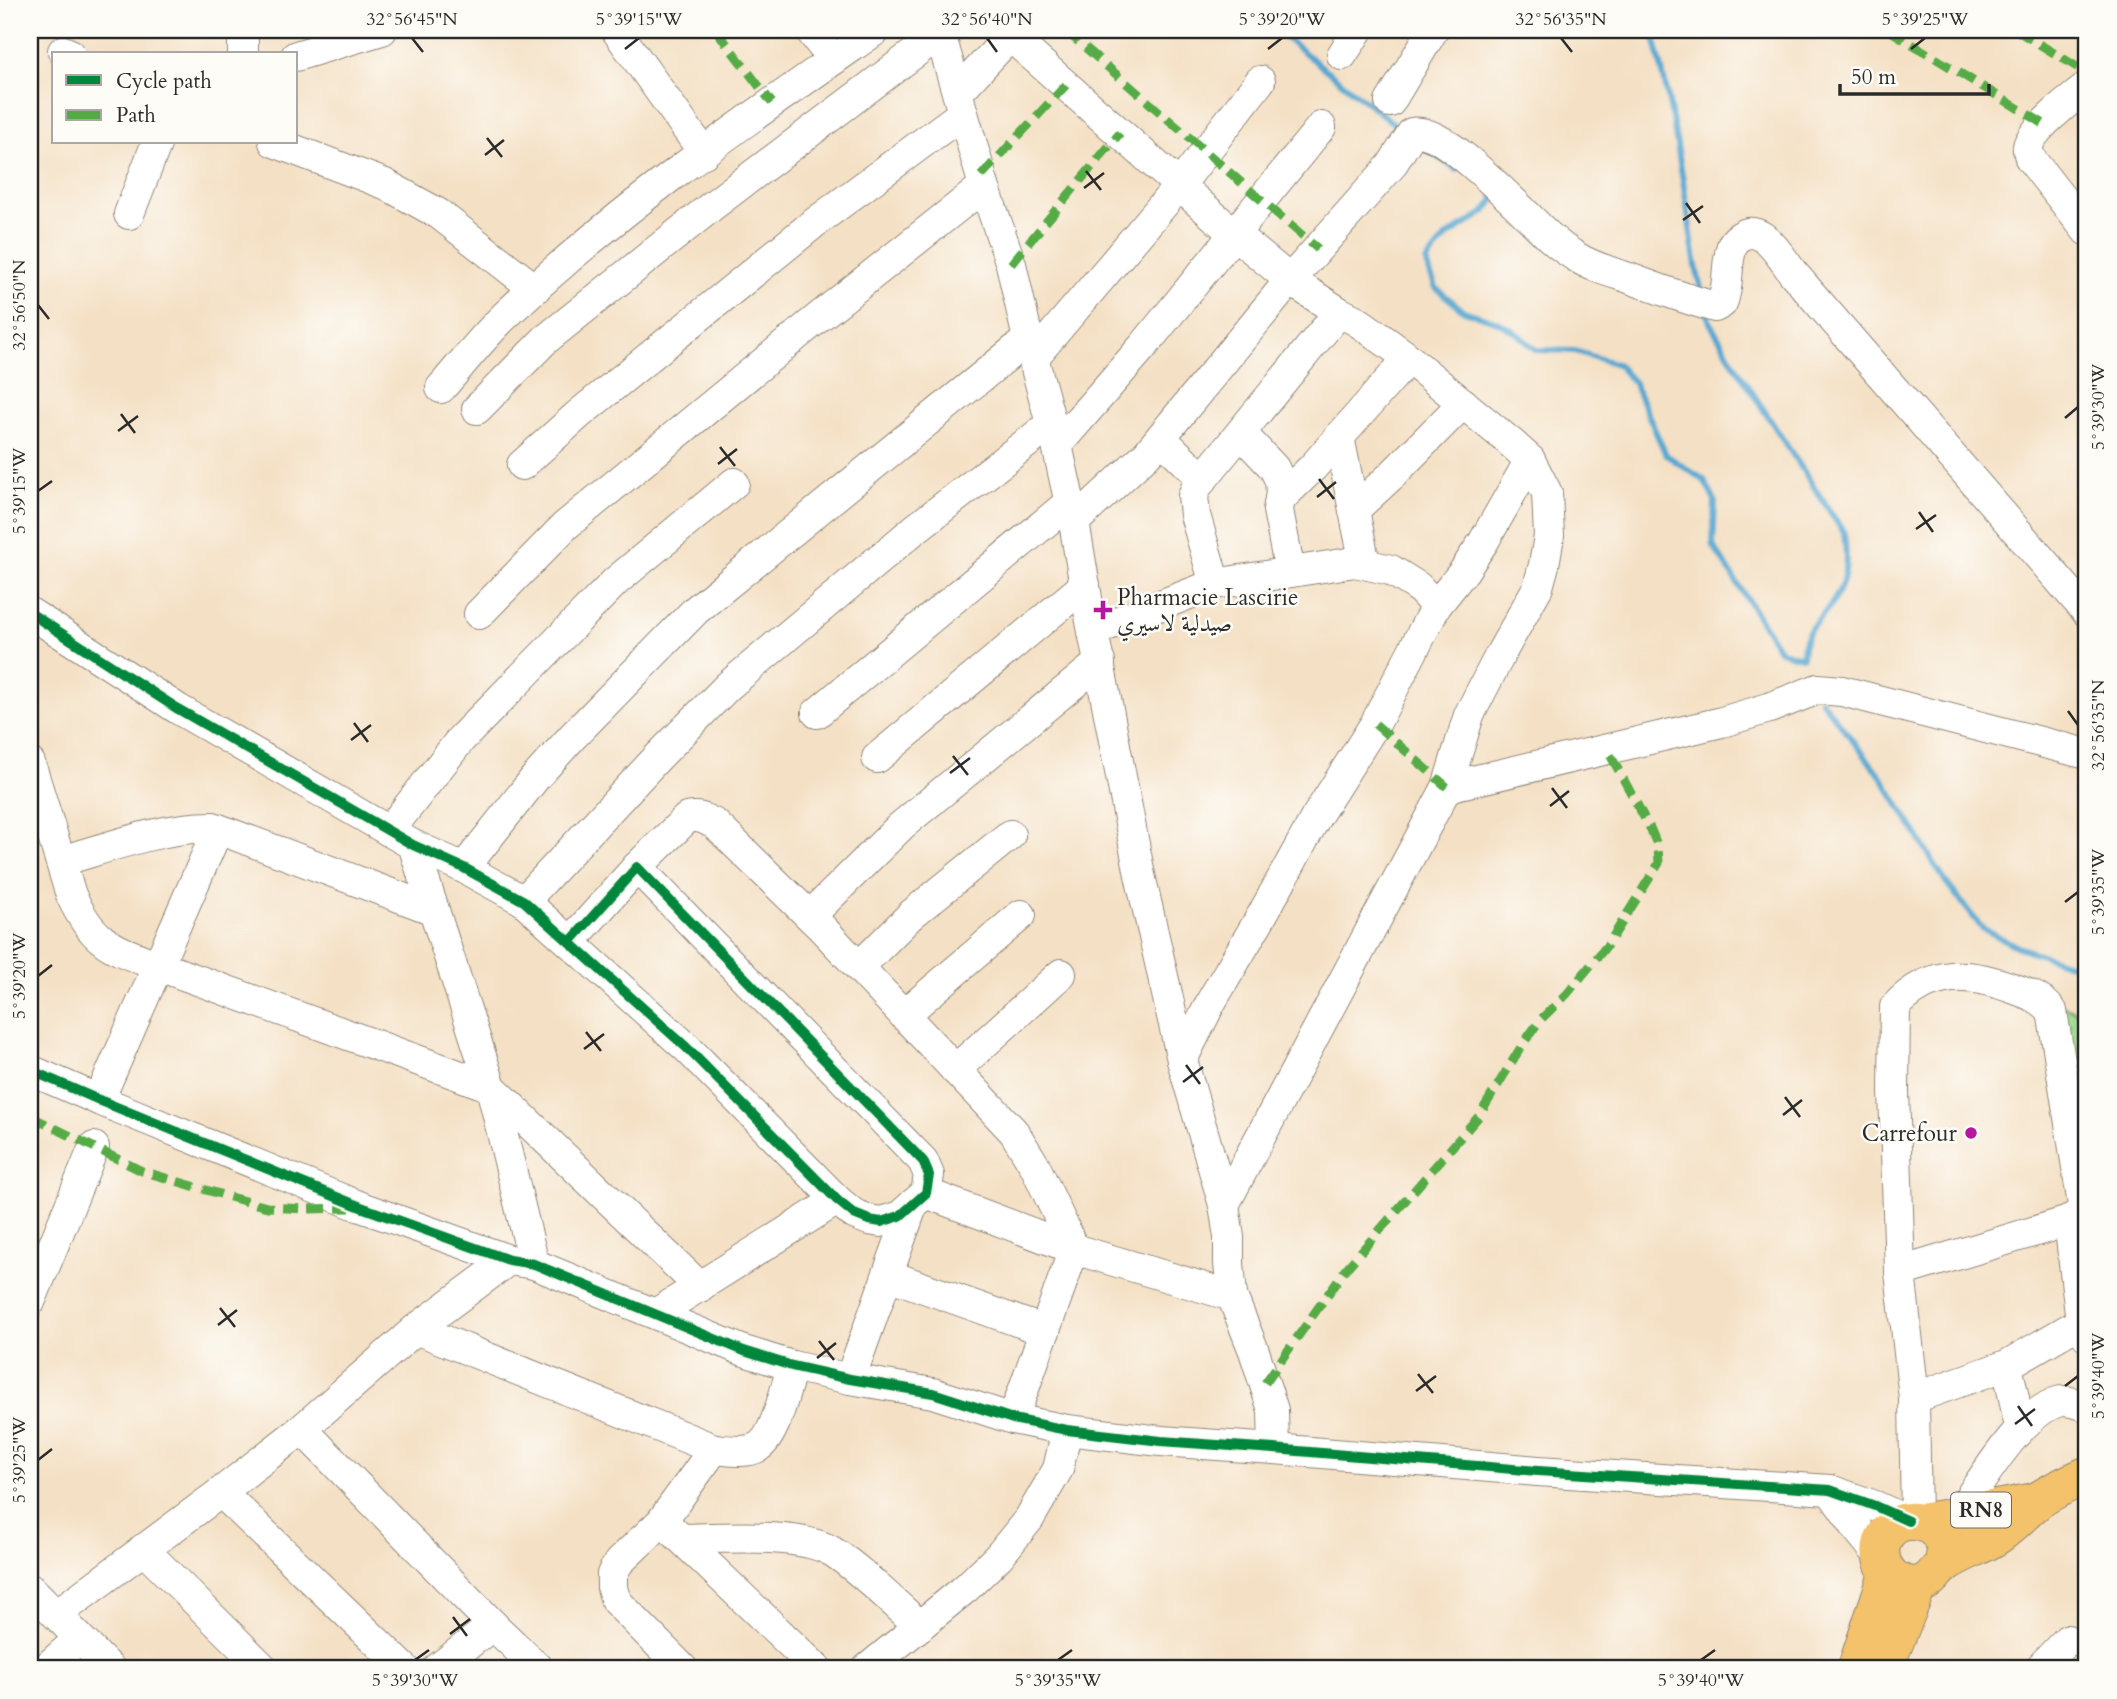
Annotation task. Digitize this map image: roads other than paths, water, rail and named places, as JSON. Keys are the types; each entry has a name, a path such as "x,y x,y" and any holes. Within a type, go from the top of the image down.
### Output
{"main road":[{"name":"RN8","path":"1908,1570 1996,1537 2038,1501 2087,1475"},
{"name":"RN8","path":"1908,1570 1883,1541 1892,1527 2038,1501"},
{"name":"RN8","path":"1881,1667 1908,1570 1945,1548 1938,1532 1926,1520"}],"street":[{"path":"243,30 243,52"},
{"path":"298,55 382,30"},
{"path":"616,30 704,153"},
{"path":"810,30 833,60"},
{"path":"441,388 506,314 590,239 704,153 876,30"},
{"path":"1342,55 1358,30"},
{"path":"1390,102 1433,30"},
{"path":"477,409 545,340 712,206 940,31 984,186 1011,264 1072,512 1140,875 1182,1060 1224,1205 1229,1237 1232,1296 1273,1410 1275,1448"},
{"path":"522,465 579,414 960,103 1013,33 1233,233 1290,280 1357,321 1408,359 1530,460 1547,493 1549,536 1538,587 1469,715 1447,787 1224,1205"},
{"path":"464,868 535,778 696,610 1030,349 1179,186 1260,81"},
{"path":"2084,220 2031,158 2027,148 2032,136 2085,93"},
{"path":"524,901 728,685 915,529 1053,435 1145,344 1321,127"},
{"path":"817,713 1072,512 1127,474 1161,438 1290,280 1391,166 1408,138 1421,131 1445,144 1487,176 1573,256 1686,299 1715,307 1722,303 1733,243 1742,235 1752,232 1763,235 2087,612"},
{"path":"129,214 157,144"},
{"path":"279,144 386,184 439,214 535,289"},
{"path":"479,614 565,526 819,317 984,186"},
{"path":"1215,584 1195,514 1193,496 1197,486 1339,312"},
{"path":"1280,499 1408,359"},
{"path":"1354,510 1463,403"},
{"path":"1241,433 1274,468 1280,480 1278,510 1290,572"},
{"path":"1339,437 1365,564"},
{"path":"1161,438 1203,479"},
{"path":"1182,1060 1212,1000 1316,817 1375,724 1436,606 1484,541 1530,460"},
{"path":"401,838 461,739 616,581 734,483"},
{"path":"1093,631 1215,584 1355,562 1391,570 1418,587 1436,606"},
{"path":"877,758 1085,585"},
{"path":"30,613 178,709 401,838 524,901 686,1047 837,1200 855,1214 881,1222 900,1216 920,1198"},
{"path":"810,916 901,826 1100,662"},
{"path":"1447,787 1722,722 1818,689 1842,691 2087,754"},
{"path":"30,763 71,895 80,915 95,935 111,947 159,966 491,1087 700,1287"},
{"path":"570,942 637,867 687,818 702,817 715,824 810,916 1014,1132 1035,1166 1074,1250 1013,1419"},
{"path":"61,861 164,832 191,827 218,829 434,910"},
{"path":"99,1100 218,829"},
{"path":"859,967 912,914 1010,835"},
{"path":"401,838 434,910 491,1087 521,1262"},
{"path":"637,867 923,1160 929,1175 888,1275 850,1379"},
{"path":"904,1015 1021,915"},
{"path":"955,1069 1060,974"},
{"path":"1900,1272 2069,1221 2080,1213 2082,1196 2052,1011 2047,1003 1982,977 1965,976 1934,979 1912,991 1895,1007 1894,1091 1900,1272 1926,1520"},
{"path":"30,1070 360,1207 521,1262 657,1313 744,1350 792,1366 933,1393 1013,1419 1068,1430 1161,1441 1552,1472 1830,1490 1926,1520"},
{"path":"32,1291 94,1147"},
{"path":"920,1198 1074,1250 1232,1296"},
{"path":"657,1313 837,1200"},
{"path":"1914,1398 2007,1365 2084,1329 2069,1221"},
{"path":"57,1614 302,1429 416,1329 521,1262"},
{"path":"888,1275 1045,1331"},
{"path":"416,1329 714,1448 744,1451 757,1448 769,1436 792,1366"},
{"path":"2007,1365 2020,1427"},
{"path":"1926,1520 2020,1427 2043,1410 2062,1401 2087,1406"},
{"path":"302,1429 493,1625 540,1669"},
{"path":"867,1669 966,1588 999,1556 1028,1519 1058,1469 1068,1430"},
{"path":"683,1669 616,1601 612,1574 619,1562 672,1530 714,1448"},
{"path":"1830,1490 1858,1531 1908,1570"},
{"path":"221,1492 405,1669"},
{"path":"672,1530 771,1538 830,1550 920,1626"},
{"path":"672,1530 817,1669"},
{"path":"143,1549 264,1669"},
{"path":"30,1588 110,1669"},
{"path":"437,1669 493,1625"},
{"path":"45,1669 79,1639"},
{"path":"2039,1669 2067,1640"}],"waterway":[{"path":"1276,30 1403,131"},
{"path":"1652,30 1672,117 1702,292"},
{"path":"1428,150 1457,170"},
{"path":"1493,196 1495,198 1485,212 1446,237 1426,262 1436,288 1464,311 1495,321 1514,331 1536,350 1575,351 1617,364 1634,383 1666,455 1704,480 1715,501 1713,545 1780,651 1802,657 1806,638 1831,605 1843,581 1846,557 1844,533 1739,372 1710,323 1707,313"},
{"path":"1821,700 1883,779 1945,881 1982,928 2018,947 2087,970"}],"place":[{"name":"Pharmacie Lascirie صيدلية لاسيري","path":"1103,610"},
{"name":"Carrefour","path":"1971,1133"}]}
